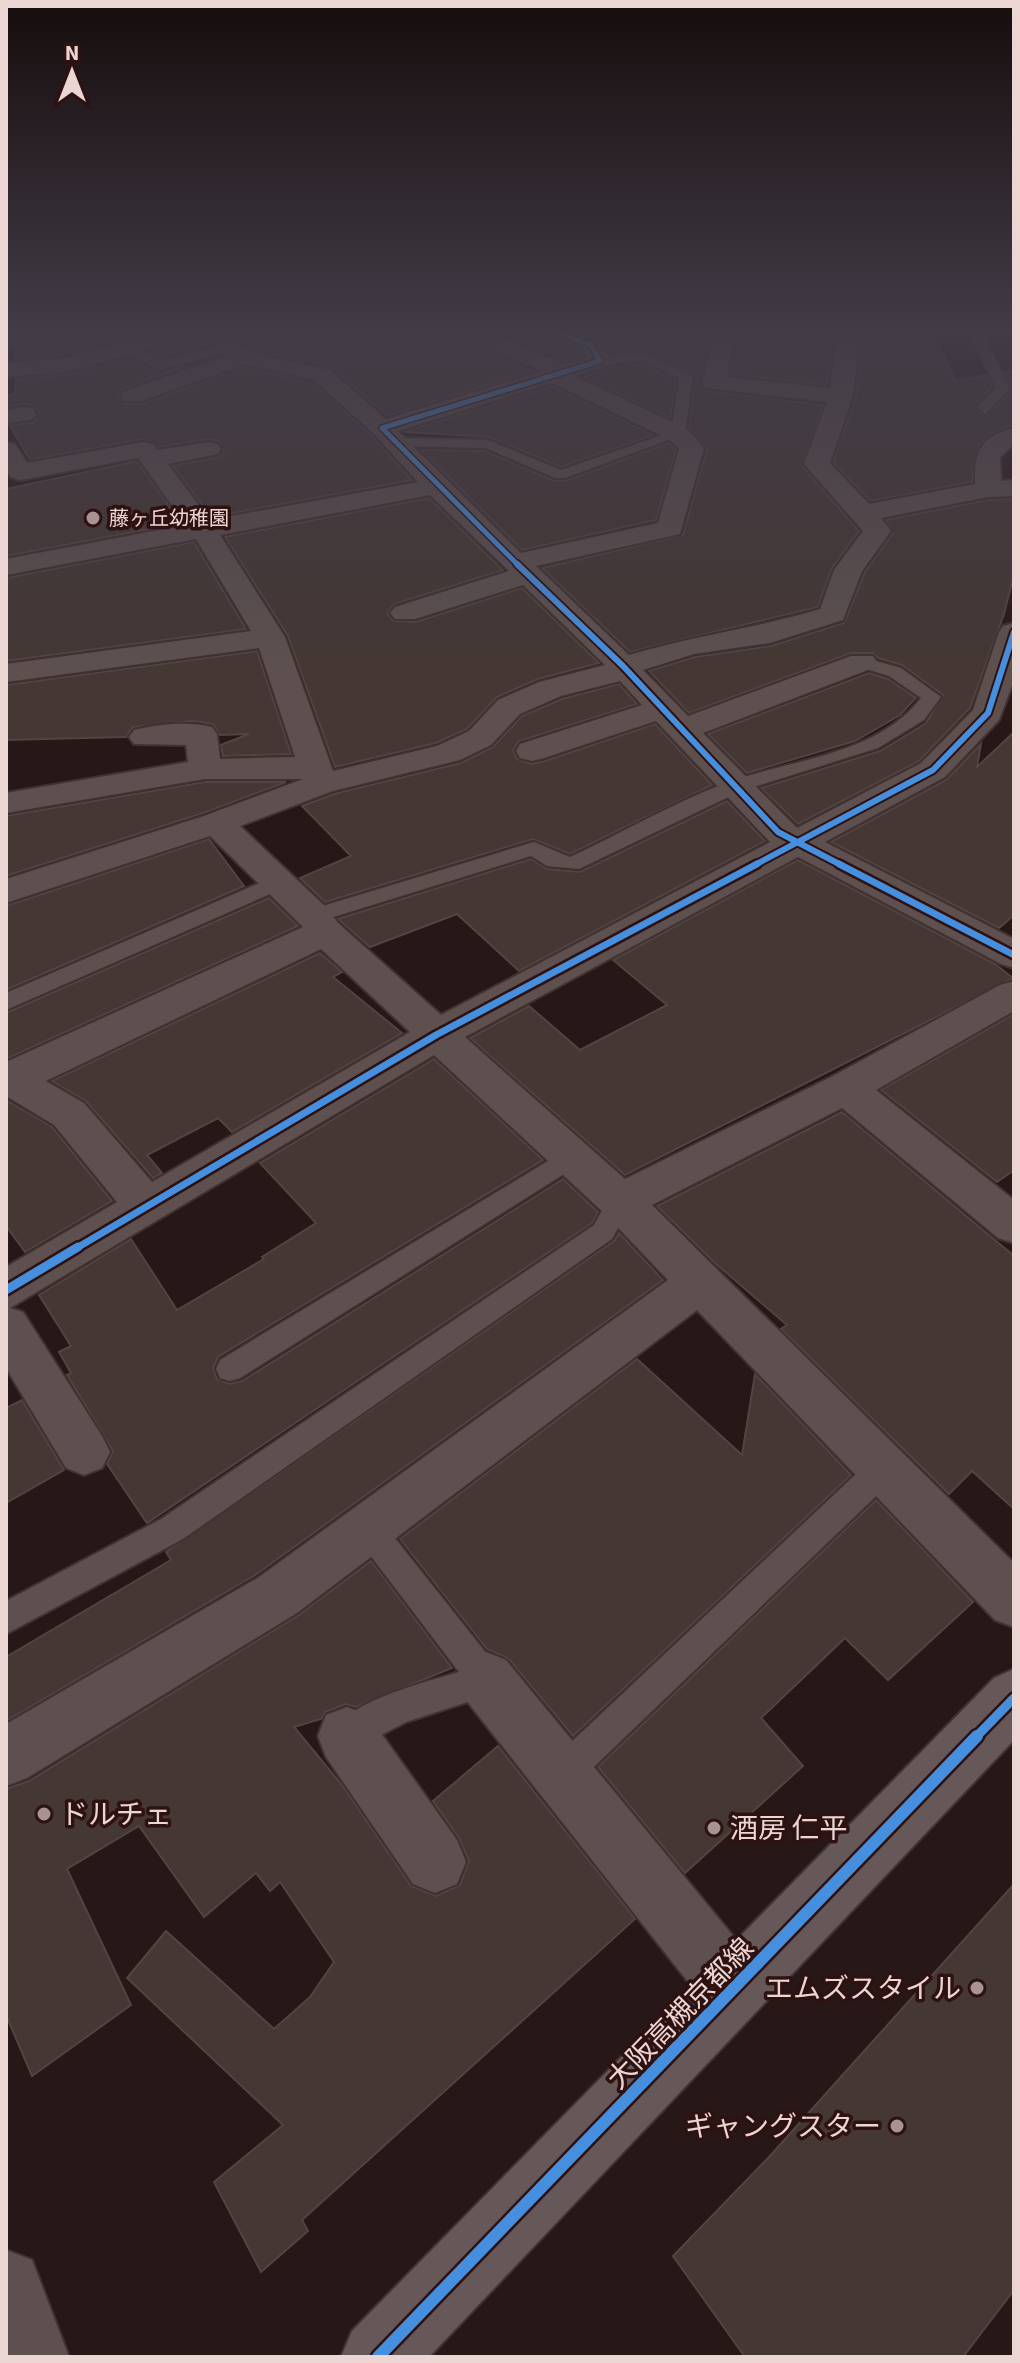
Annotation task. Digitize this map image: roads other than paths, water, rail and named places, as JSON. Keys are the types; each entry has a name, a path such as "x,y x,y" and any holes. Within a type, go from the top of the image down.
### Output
{"main road":[{"name":"大阪高槻京都線","path":"378,2357 1014,1698"}],"street":[{"path":"394,441 436,486 623,666 778,832 1014,955"},
{"path":"405,613 524,568 670,528 692,448 685,441"},
{"path":"6,803 205,769 318,775 448,753 480,738 509,707 528,697 612,674 623,666 690,646 770,634 833,614 848,570 877,531 864,513 846,500 817,464 825,441"},
{"path":"864,513 1001,488 987,456 1001,441"},
{"path":"11,465 144,449 204,531 270,637 318,775"},
{"path":"151,459 209,449"},
{"path":"6,567 436,486"},
{"path":"6,1290 436,1035 795,840 933,770 988,713 1014,632"},
{"path":"6,673 270,637"},
{"path":"532,751 673,719 862,662"},
{"path":"145,737 201,734 205,769"},
{"path":"6,891 216,823 318,775"},
{"path":"216,823 436,1035 620,1201 1014,1601"},
{"path":"8,1078 319,924"},
{"path":"620,1201 846,1088 1014,994"},
{"path":"8,1078 69,1114 147,1207"},
{"path":"846,1088 1014,1225"},
{"path":"6,1757 278,1595 702,1281"},
{"path":"6,1326 84,1452"},
{"path":"486,1680 734,1988"},
{"path":"347,1736 435,1862"},
{"path":"6,2286 32,2357"}],"lane":[{"path":"458,441 488,444 560,475 657,441"},
{"path":"319,924 534,848 554,861 572,864 736,786 878,740 924,713 932,697 895,672 862,662"},
{"path":"6,1002 278,882"},
{"path":"230,1369 571,1157"},
{"path":"6,1618 172,1529 603,1232 620,1201"},
{"path":"562,1774 884,1468"},
{"path":"347,1736 399,1707 486,1680 368,1528"}],"place":[{"name":"藤ヶ丘幼稚園","path":"93,518"},
{"name":"ドルチェ","path":"44,1814"},
{"name":"酒房 仁平","path":"714,1828"},
{"name":"エムズスタイル","path":"977,1988"},
{"name":"ギャングスター","path":"897,2126"}]}
